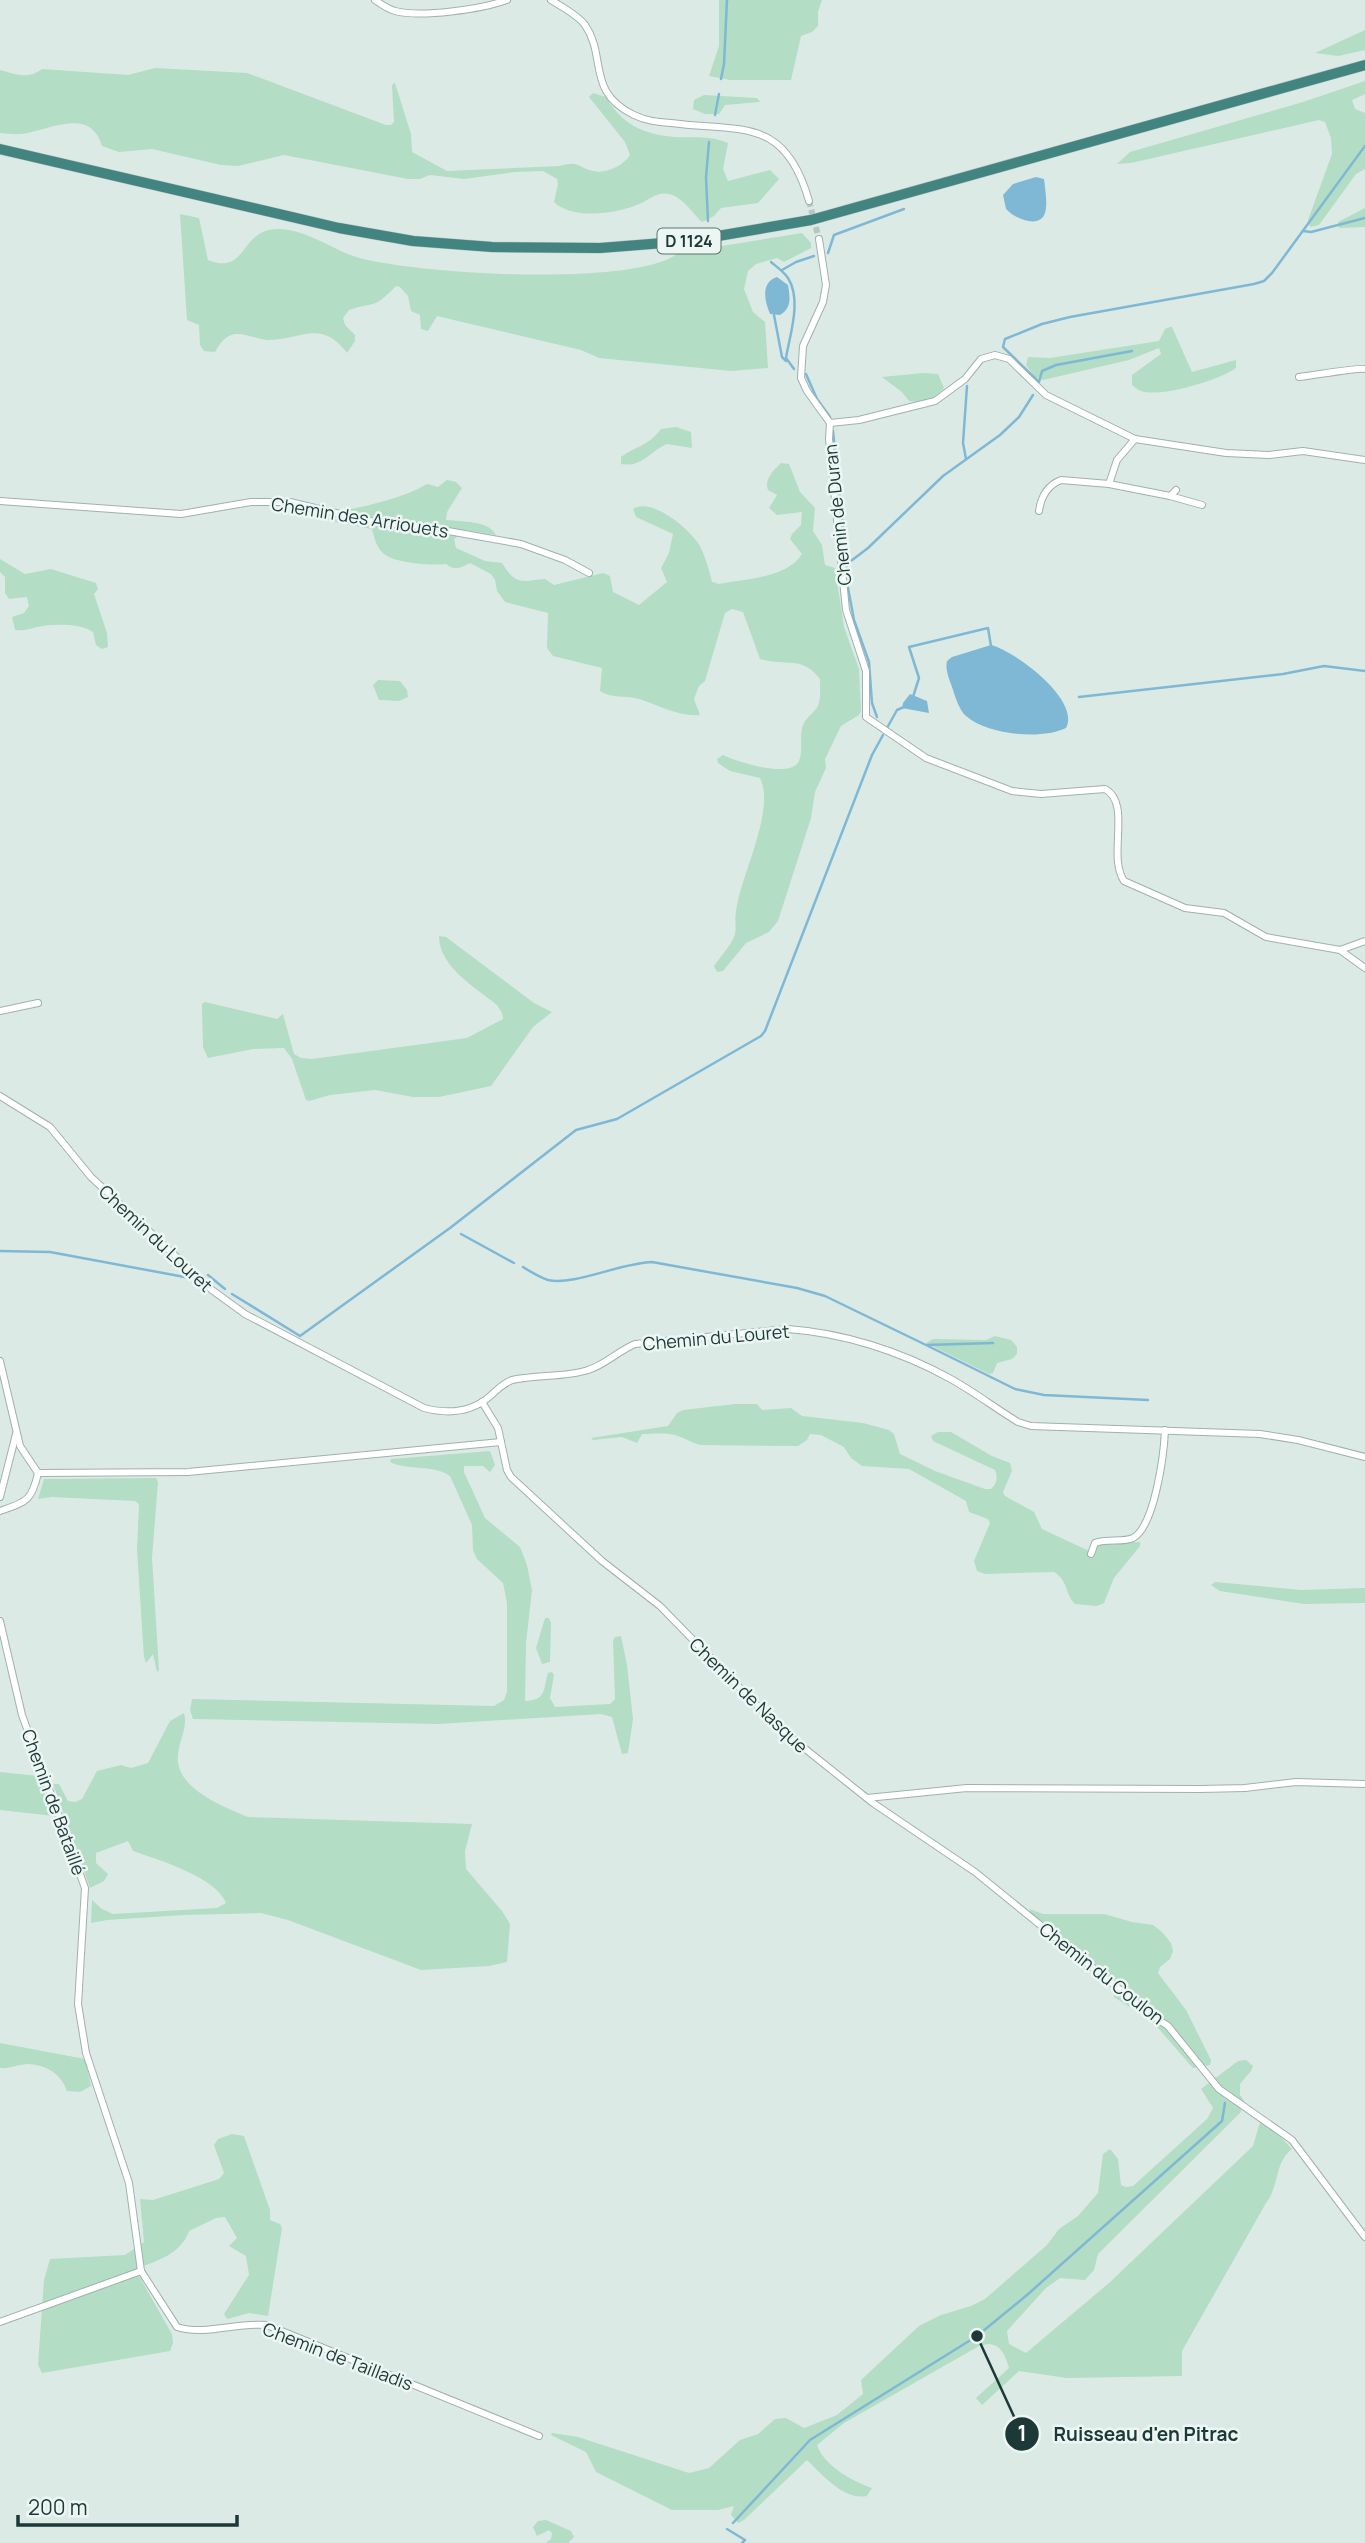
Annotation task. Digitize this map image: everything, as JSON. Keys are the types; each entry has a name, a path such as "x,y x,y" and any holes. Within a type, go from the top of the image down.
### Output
{"highway":[{"name":"D 1124","path":"0,149 339,228 413,241 492,247 600,248 689,241 811,220 1365,65"}],"street":[{"path":"375,0 398,12 474,10 507,0"},
{"path":"551,0 583,22 592,40 603,84 617,103 638,117 650,121 741,128 760,134 776,143 789,156 799,170 809,201"},
{"name":"Chemin de Duran","path":"819,239 826,285 823,302 803,346 801,378 830,423 829,439 846,610 866,671 866,718 926,758 1012,791 1041,794 1105,789 1111,792 1118,805 1117,867 1124,881 1185,908 1224,913 1266,937 1340,950"},
{"path":"830,423 859,420 935,401 965,379 981,359 995,355 1009,359 1046,395 1135,439 1226,453 1269,454 1303,451 1365,460"},
{"path":"1299,377 1363,368 1365,359"},
{"path":"1109,484 1117,460 1135,439"},
{"path":"1039,512 1040,502 1046,491 1061,480 1109,484 1202,505"},
{"path":"1170,496 1176,490"},
{"name":"Chemin des Arriouets","path":"0,501 181,514 251,502 290,502 374,522 421,526 521,544 565,560 589,573"},
{"path":"1340,950 1365,941"},
{"path":"1340,950 1365,968"},
{"path":"0,1011 38,1003"},
{"name":"Chemin du Louret","path":"0,1096 50,1127 90,1177 212,1290 246,1314 424,1408 451,1412 465,1410 482,1402 512,1380 584,1372 635,1344 788,1329 865,1343 895,1354 948,1378 1018,1422 1043,1429 1261,1434 1298,1440 1365,1457"},
{"path":"0,1361 16,1432 24,1453 38,1473 34,1490 28,1499 0,1511"},
{"name":"Chemin de Nasque","path":"482,1402 493,1416 507,1470 528,1494 602,1561 660,1606 779,1728 867,1798"},
{"path":"1091,1554 1095,1543 1130,1539 1141,1530 1160,1478 1165,1430"},
{"path":"0,1497 16,1432"},
{"path":"38,1473 188,1472 501,1442"},
{"name":"Chemin de Bataillé","path":"0,1621 22,1715 85,1888 78,2004 80,2023 97,2091 127,2175 141,2271"},
{"path":"867,1798 967,1788 1200,1790 1296,1782 1365,1784"},
{"name":"Chemin du Coulon","path":"867,1798 975,1872 1168,2026 1219,2089 1292,2140 1365,2237"},
{"path":"0,2322 141,2271"},
{"name":"Chemin de Tailladis","path":"141,2271 177,2327 200,2330 241,2324 267,2325 539,2436"}],"green space":[{"path":"719,0 822,0 818,12 818,26 812,32 801,36 791,80 730,80 709,76 719,46"},
{"path":"1365,30 1365,50 1338,56 1315,53"},
{"path":"155,68 247,73 386,125 394,122 392,85 395,83 411,134 412,152 447,171 571,164 598,172 619,166 630,155 625,142 589,97 593,93 606,97 626,121 643,130 663,136 708,138 728,143 723,169 728,181 770,170 779,179 758,203 721,208 714,216 702,222 679,198 665,193 630,208 607,213 583,213 562,208 554,202 557,179 543,171 464,179 430,175 420,179 408,179 284,155 238,166 221,165 152,149 119,152 102,146 97,134 81,124 70,123 21,134 0,133 0,70 22,75 42,69 128,75"},
{"path":"1365,81 1365,94 1352,100 1355,109 1365,113 1365,169 1356,174 1319,225 1310,227 1308,220 1332,154 1331,138 1325,122 1319,120 1117,164 1130,152 1303,102"},
{"path":"704,95 757,98 760,102 725,105 719,114 705,114 693,109 694,100"},
{"path":"1365,208 1365,227 1339,228 1338,222"},
{"path":"180,214 199,218 208,260 221,263 230,262 237,257 256,236 278,229 297,232 353,256 380,262 420,268 520,274 617,271 654,264 678,253 802,233 811,243 811,248 784,262 777,258 756,264 748,271 744,289 753,312 765,322 768,368 731,371 599,358 581,350 437,316 428,331 421,329 420,315 411,311 408,296 396,286 378,302 349,310 343,318 345,325 355,335 355,341 347,353 328,336 310,333 267,340 235,334 225,338 215,352 204,351 200,345 199,325 187,320"},
{"path":"1170,327 1192,372 1236,360 1236,368 1190,387 1150,393 1140,391 1132,385 1132,375 1161,354 1159,348 1129,360 1043,380 1035,377 1026,365 1028,357 1050,358 1159,341 1165,329"},
{"path":"938,374 944,388 937,395 919,402 909,401 882,377"},
{"path":"676,427 691,432 692,448 667,444 635,464 621,464 621,457 647,443 661,429"},
{"path":"781,463 789,464 800,492 815,508 813,531 822,545 825,565 835,568 844,627 859,669 861,711 841,726 825,759 826,768 815,792 811,818 778,921 769,932 746,943 723,971 717,972 714,966 729,946 736,929 739,897 760,825 764,792 760,778 730,771 718,763 717,759 723,755 775,769 794,766 799,761 802,727 819,703 820,679 800,664 760,659 743,612 732,609 725,613 705,681 699,686 694,699 700,715 684,714 639,699 609,695 600,691 602,668 553,656 547,648 548,613 505,602 497,591 491,574 470,563 455,568 446,564 396,560 382,552 372,529 330,521 325,517 341,518 347,510 398,497 427,484 438,487 447,480 456,482 462,488 447,512 446,520 481,524 496,535 466,530 454,539 456,548 485,561 502,563 511,575 520,580 545,579 554,585 603,573 610,576 613,592 639,605 667,582 661,568 669,553 673,534 636,517 633,509 641,506 660,511 688,531 700,546 712,582 719,584 765,576 795,562 802,554 790,539 801,525 802,512 777,515 769,508 777,495 768,490 767,482"},
{"path":"0,559 25,574 51,569 96,583 98,589 94,594 107,633 108,647 102,649 96,645 93,632 73,626 51,625 15,630 12,617 24,613 29,606 27,597 9,599 5,593 5,577 0,572"},
{"path":"378,680 400,681 407,690 408,697 399,701 379,700 373,685"},
{"path":"439,936 446,937 534,1003 552,1012 533,1027 491,1086 439,1097 413,1097 375,1090 330,1095 309,1101 306,1100 292,1059 284,1048 253,1049 208,1058 203,1047 202,1004 205,1002 277,1019 283,1014 294,1054 312,1059 467,1038 503,1019 497,1005 452,967 445,957"},
{"path":"995,1336 1011,1340 1017,1347 1017,1354 1012,1359 997,1363 993,1373 989,1374 926,1343 933,1339 986,1340"},
{"path":"757,1404 762,1410 791,1408 802,1416 863,1423 889,1430 894,1434 900,1454 935,1471 991,1489 995,1485 995,1470 933,1441 931,1436 938,1432 951,1432 992,1456 1010,1463 1012,1471 1003,1492 1005,1496 1034,1512 1042,1529 1087,1550 1096,1550 1098,1545 1102,1544 1140,1542 1140,1546 1114,1578 1104,1603 1097,1606 1075,1604 1062,1579 1054,1572 985,1574 977,1571 974,1561 990,1523 988,1519 969,1512 966,1501 909,1469 862,1466 851,1458 844,1447 821,1435 810,1434 807,1440 798,1446 701,1445 665,1434 642,1434 637,1443 622,1437 591,1438 668,1426 677,1413 683,1410"},
{"path":"490,1451 495,1465 490,1472 483,1466 464,1466 464,1472 485,1518 520,1547 527,1565 532,1590 526,1643 525,1701 540,1696 548,1673 552,1672 554,1675 550,1698 555,1707 610,1704 615,1699 613,1640 621,1636 633,1719 628,1753 622,1754 612,1717 601,1714 439,1724 193,1719 190,1710 192,1699 494,1706 504,1700 507,1692 507,1603 503,1583 477,1559 473,1550 472,1525 450,1476 436,1470 390,1462 391,1459"},
{"path":"156,1478 158,1482 152,1558 157,1672 153,1654 146,1663 144,1657 137,1550 139,1504 135,1501 52,1497 38,1499 44,1479"},
{"path":"1215,1582 1301,1590 1365,1588 1365,1603 1304,1604 1220,1591 1211,1585"},
{"path":"545,1618 549,1618 551,1623 550,1662 542,1664 536,1648"},
{"path":"184,1713 185,1724 178,1755 179,1767 184,1777 202,1795 248,1817 472,1824 465,1851 466,1869 510,1924 507,1962 489,1966 421,1970 288,1920 261,1913 184,1915 91,1923 92,1900 113,1914 217,1908 226,1903 211,1885 199,1877 133,1851 128,1841 96,1853 96,1863 108,1874 104,1881 90,1888 53,1784 59,1784 68,1801 82,1799 97,1771 121,1765 131,1768 148,1763 170,1721"},
{"path":"0,1772 38,1776 54,1816 0,1810"},
{"path":"1030,1909 1043,1914 1104,1914 1153,1925 1162,1932 1171,1943 1173,1951 1158,1973 1186,2010 1211,2060 1210,2065 1193,2068 1152,2021 1114,1997 1107,1973 1031,1913"},
{"path":"0,2043 85,2059 91,2086 80,2092 67,2091 57,2075 47,2068 35,2065 0,2068"},
{"path":"1246,2060 1253,2066 1240,2084 1240,2095 1245,2102 1240,2113 1098,2254 1094,2270 1085,2280 1060,2278 1046,2288 1007,2331 1009,2344 1026,2353 1109,2283 1253,2146 1260,2122 1279,2135 1292,2149 1282,2161 1270,2196 1182,2351 1182,2376 1067,2378 1019,2371 982,2405 976,2398 1009,2368 999,2348 991,2345 979,2346 844,2423 817,2445 833,2466 857,2482 872,2488 867,2496 858,2496 842,2490 807,2460 738,2523 731,2515 734,2506 718,2510 672,2510 596,2472 586,2452 551,2435 578,2437 689,2473 709,2468 740,2440 758,2434 775,2419 786,2418 804,2428 837,2415 863,2394 861,2380 919,2326 985,2299 1047,2245 1059,2229 1078,2216 1098,2193 1103,2154 1110,2149 1118,2159 1121,2185 1133,2186 1207,2119 1213,2108 1201,2089 1238,2061"},
{"path":"232,2134 244,2136 270,2210 270,2220 280,2224 282,2228 268,2316 249,2313 227,2319 224,2314 249,2275 246,2256 229,2246 237,2238 225,2217 216,2218 189,2231 180,2246 167,2256 135,2269 172,2334 170,2351 42,2373 38,2365 44,2280 50,2259 125,2255 144,2242 140,2199 153,2200 219,2179 224,2173 214,2145 218,2139"},
{"path":"546,2520 571,2531 574,2537 568,2543 546,2543 551,2539 552,2533 549,2530 537,2536 533,2527 538,2521"}],"water":[{"path":"1036,177 1044,179 1044,215 1035,221 1023,220 1006,209 1003,195 1013,184"},
{"path":"777,277 788,285 789,294 788,306 780,315 770,314 765,297 768,283"},
{"path":"991,645 1029,667 1055,691 1064,704 1068,717 1066,728 1043,734 1015,734 987,728 966,716 958,703 949,677 947,661"},
{"path":"910,694 927,701 929,713 902,708"}],"waterway":[{"path":"721,79 727,0"},
{"path":"715,115 719,94"},
{"path":"708,221 706,177 709,142"},
{"path":"1132,351 1056,365 1042,371 1039,382 1003,347 1005,339 1042,324 1264,281 1365,146"},
{"path":"828,253 834,235 904,209"},
{"path":"1303,231 1311,232 1365,218"},
{"path":"782,270 814,256"},
{"path":"771,262 786,276 794,296 794,317 786,358 794,369"},
{"path":"774,315 782,357 786,361"},
{"path":"806,374 817,399 830,417"},
{"path":"966,459 963,443 967,386"},
{"path":"847,564 868,548 943,476 1000,435 1019,417 1033,395"},
{"path":"833,431 847,564 846,577 854,620 869,662 872,703 877,717"},
{"path":"913,697 919,678 909,647 988,628 991,646"},
{"path":"1079,697 1283,674 1324,666 1365,671"},
{"path":"887,728 897,710 904,707"},
{"path":"232,1294 300,1336 450,1228 576,1130 617,1119 761,1036 872,755 883,735"},
{"path":"461,1234 514,1263"},
{"path":"0,1251 50,1252 190,1278"},
{"path":"523,1267 545,1279 559,1281 652,1262 797,1288 825,1296 926,1345 993,1343"},
{"path":"208,1275 225,1289"},
{"path":"928,1346 1015,1389 1044,1395 1148,1400"},
{"path":"733,2523 810,2440 977,2336 1027,2295 1222,2121 1225,2103"},
{"path":"727,2529 745,2540 742,2543"}],"tunnel":[{"path":"809,201 819,239"}],"place":[{"name":"Ruisseau d'en Pitrac","path":"977,2336"}]}
